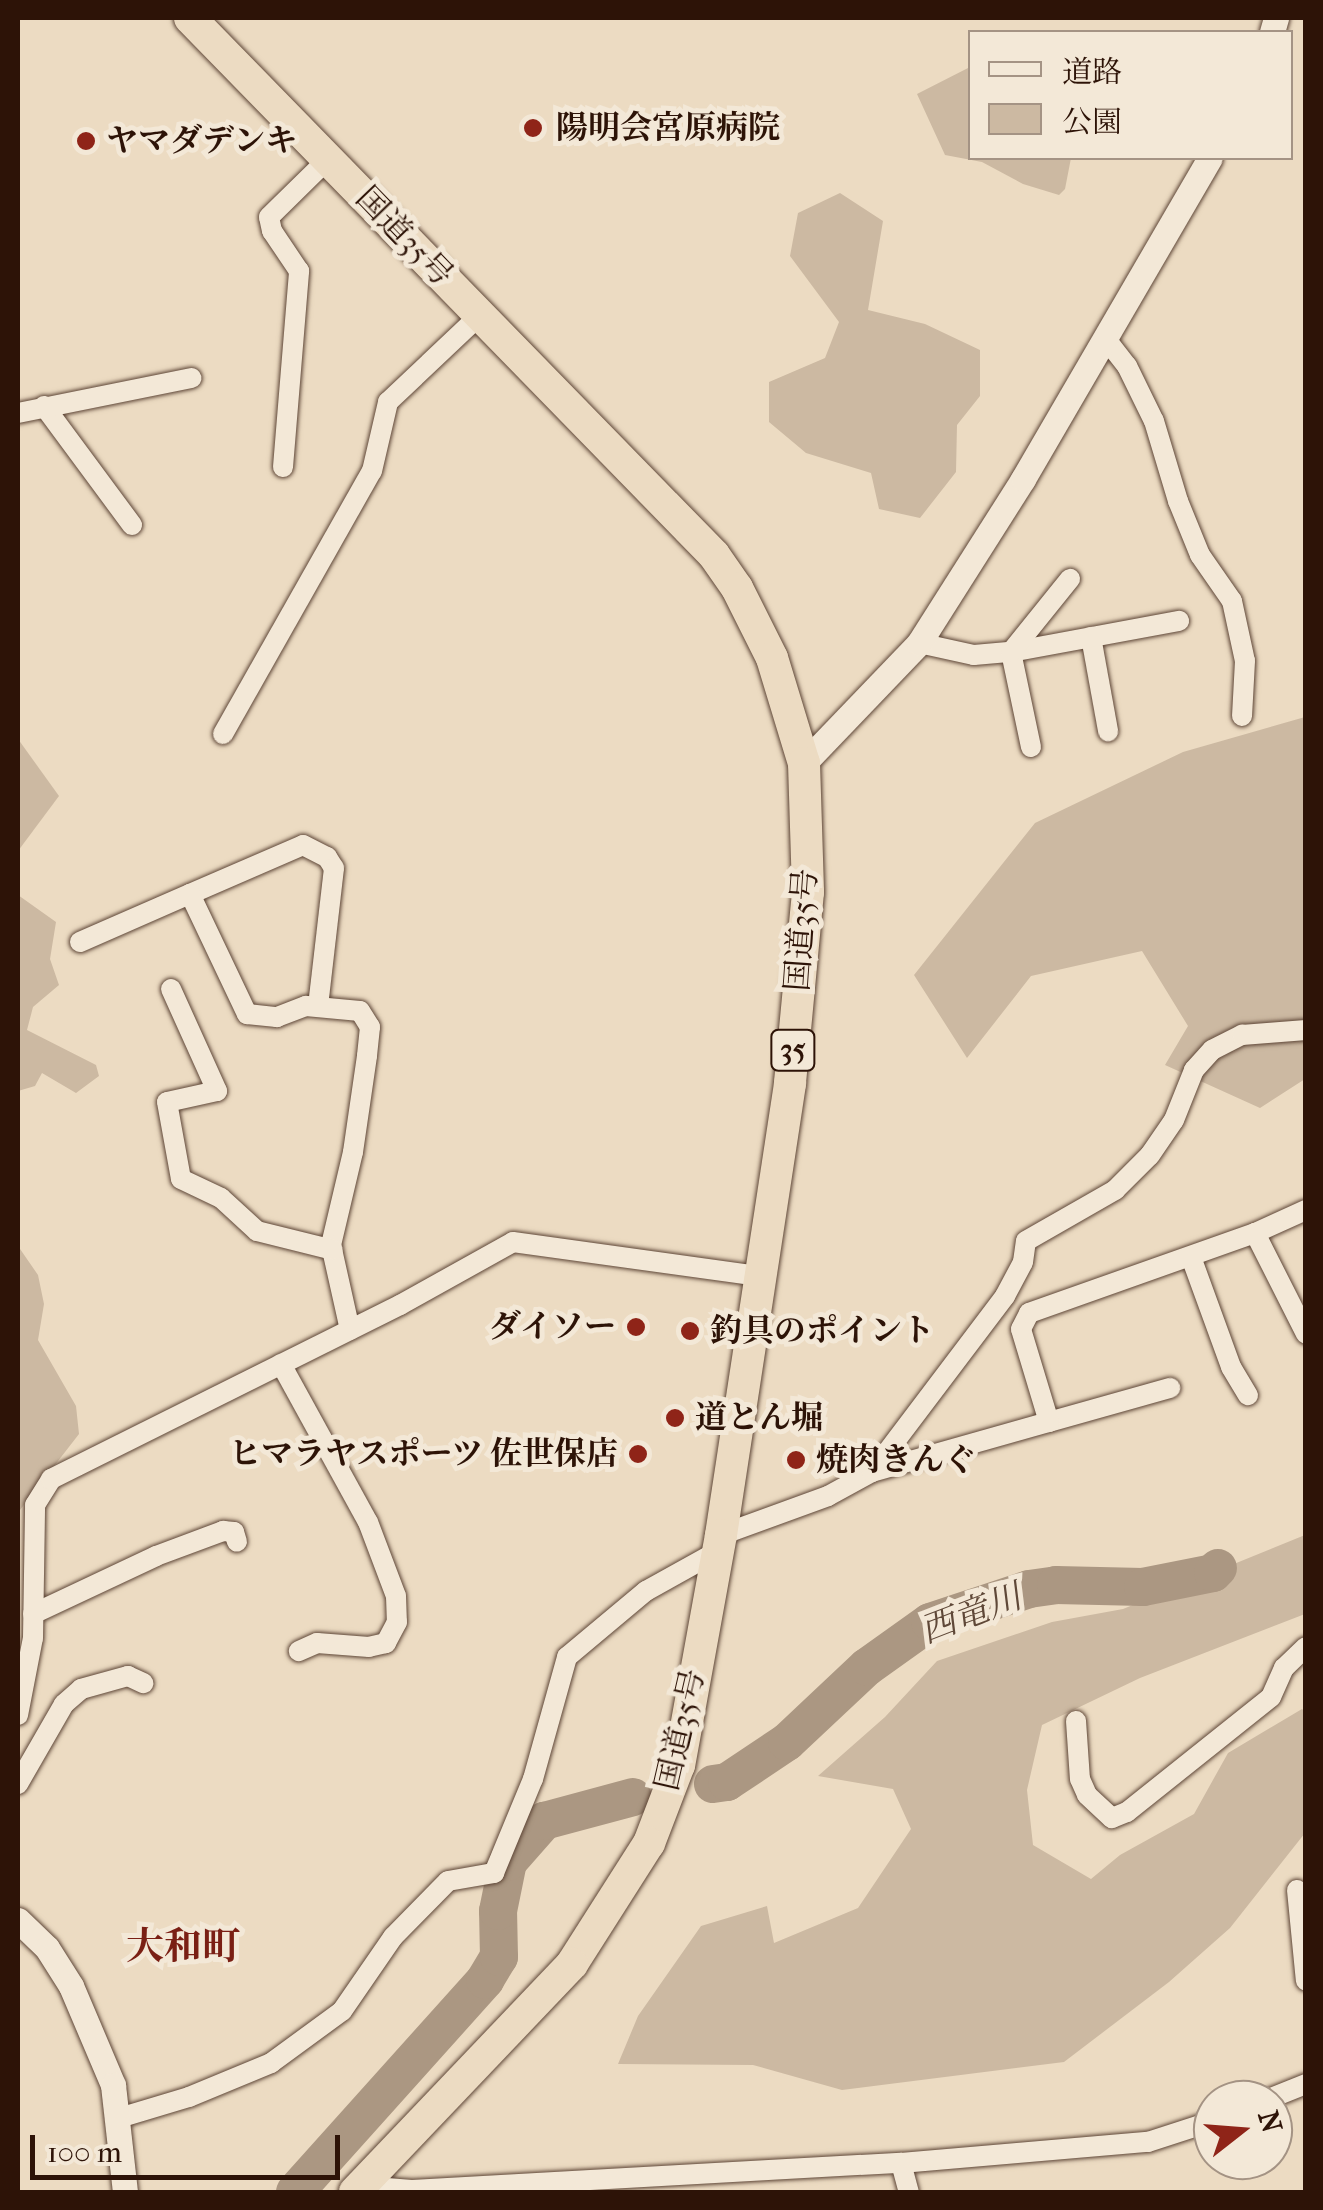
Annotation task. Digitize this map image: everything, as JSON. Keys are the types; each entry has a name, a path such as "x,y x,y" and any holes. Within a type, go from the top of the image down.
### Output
{"highway":[{"name":"国道35号","path":"190,18 714,555 737,588 772,658 804,763 808,892 790,1084 719,1543 679,1765 649,1843 572,1964 358,2190"}],"street":[{"path":"283,467 299,271 272,231 269,217 328,159"},
{"path":"804,763 919,642 1023,478 1209,160"},
{"path":"223,734 372,471 388,402 480,315"},
{"path":"1104,338 1127,366 1154,421 1178,501 1200,554 1232,601 1245,661 1242,716"},
{"path":"18,413 192,378"},
{"path":"44,406 132,525"},
{"path":"1030,746 1012,652 1070,580"},
{"path":"919,642 974,655 1012,652 1179,621"},
{"path":"1091,636 1108,731"},
{"path":"80,942 303,844 326,857 334,868 318,1006"},
{"path":"190,894 248,1014 277,1016 318,1006 360,1011 370,1028 353,1152 332,1250 350,1330"},
{"path":"171,990 217,1092 167,1102 181,1178 222,1198 257,1231 332,1250"},
{"path":"872,1472 1005,1296 1023,1262 1026,1241 1115,1190 1150,1156 1174,1120 1194,1070 1212,1050 1242,1035 1306,1030"},
{"path":"1048,1422 1021,1329 1029,1313 1191,1257 1306,1210"},
{"path":"1255,1233 1306,1334"},
{"path":"18,1715 33,1638 35,1506 51,1479 350,1330 513,1242 758,1276"},
{"path":"1191,1257 1230,1367 1248,1395"},
{"path":"282,1364 368,1522 396,1596 397,1622 386,1644 369,1647 316,1643 299,1651"},
{"path":"119,2118 189,2097 271,2063 342,2012 392,1937 448,1880 494,1873 534,1779 567,1656 646,1591 719,1543 828,1496 872,1472 1170,1388"},
{"path":"33,1614 156,1556 223,1531 234,1532 237,1542"},
{"path":"1076,1721 1080,1779 1101,1811 1112,1818 1127,1812 1271,1697 1284,1668 1306,1646"},
{"path":"18,1784 64,1704 82,1689 102,1680 128,1676 143,1684"},
{"path":"1298,1890 1306,1981"},
{"path":"18,1920 47,1948 71,1986 113,2085 125,2192"},
{"path":"358,2190 901,2163 1148,2142 1193,2128"},
{"path":"901,2163 909,2192"}],"green space":[{"path":"968,68 968,159 945,155 917,94"},
{"path":"971,160 1071,160 1065,189 1059,195 1023,184"},
{"path":"840,193 883,221 868,310 925,324 980,350 980,396 957,425 956,472 920,518 879,509 871,473 806,453 769,422 769,382 825,358 839,322 790,256 798,213"},
{"path":"1305,717 1305,1079 1260,1108 1165,1065 1188,1026 1142,951 1031,976 967,1058 914,975 1035,823 1183,752"},
{"path":"18,739 59,796 18,851"},
{"path":"18,895 56,922 50,959 59,985 33,1007 27,1030 96,1065 99,1076 76,1093 42,1073 35,1086 18,1091"},
{"path":"18,1246 38,1275 44,1304 38,1340 76,1406 79,1434 20,1510"},
{"path":"1305,1535 1305,1614 1140,1678 1042,1725 1027,1790 1033,1845 1091,1879 1120,1855 1194,1814 1228,1753 1302,1709 1305,1712 1305,1833 1230,1928 1169,1982 1064,2062 842,2090 753,2065 618,2064 638,2016 701,1926 767,1906 774,1943 858,1908 911,1829 893,1789 818,1776 885,1717 937,1661 1052,1622 1123,1609"}],"waterway":[{"name":"西竜川","path":"713,1784 727,1782 787,1742 867,1667 930,1622 1029,1589 1056,1585 1143,1587 1213,1573 1218,1568"},
{"name":"西竜川","path":"295,2192 485,1980 499,1957 498,1911 508,1862 544,1821 633,1797"}],"place":[{"name":"陽明会宮原病院","path":"533,128"},
{"name":"ヤマダデンキ","path":"86,141"},
{"name":"ダイソー","path":"636,1327"},
{"name":"釣具のポイント","path":"690,1331"},
{"name":"道とん堀","path":"675,1418"},
{"name":"ヒマラヤスポーツ 佐世保店","path":"638,1454"},
{"name":"焼肉きんぐ","path":"796,1460"}],"district":[{"name":"大和町","path":"183,1947"}]}
